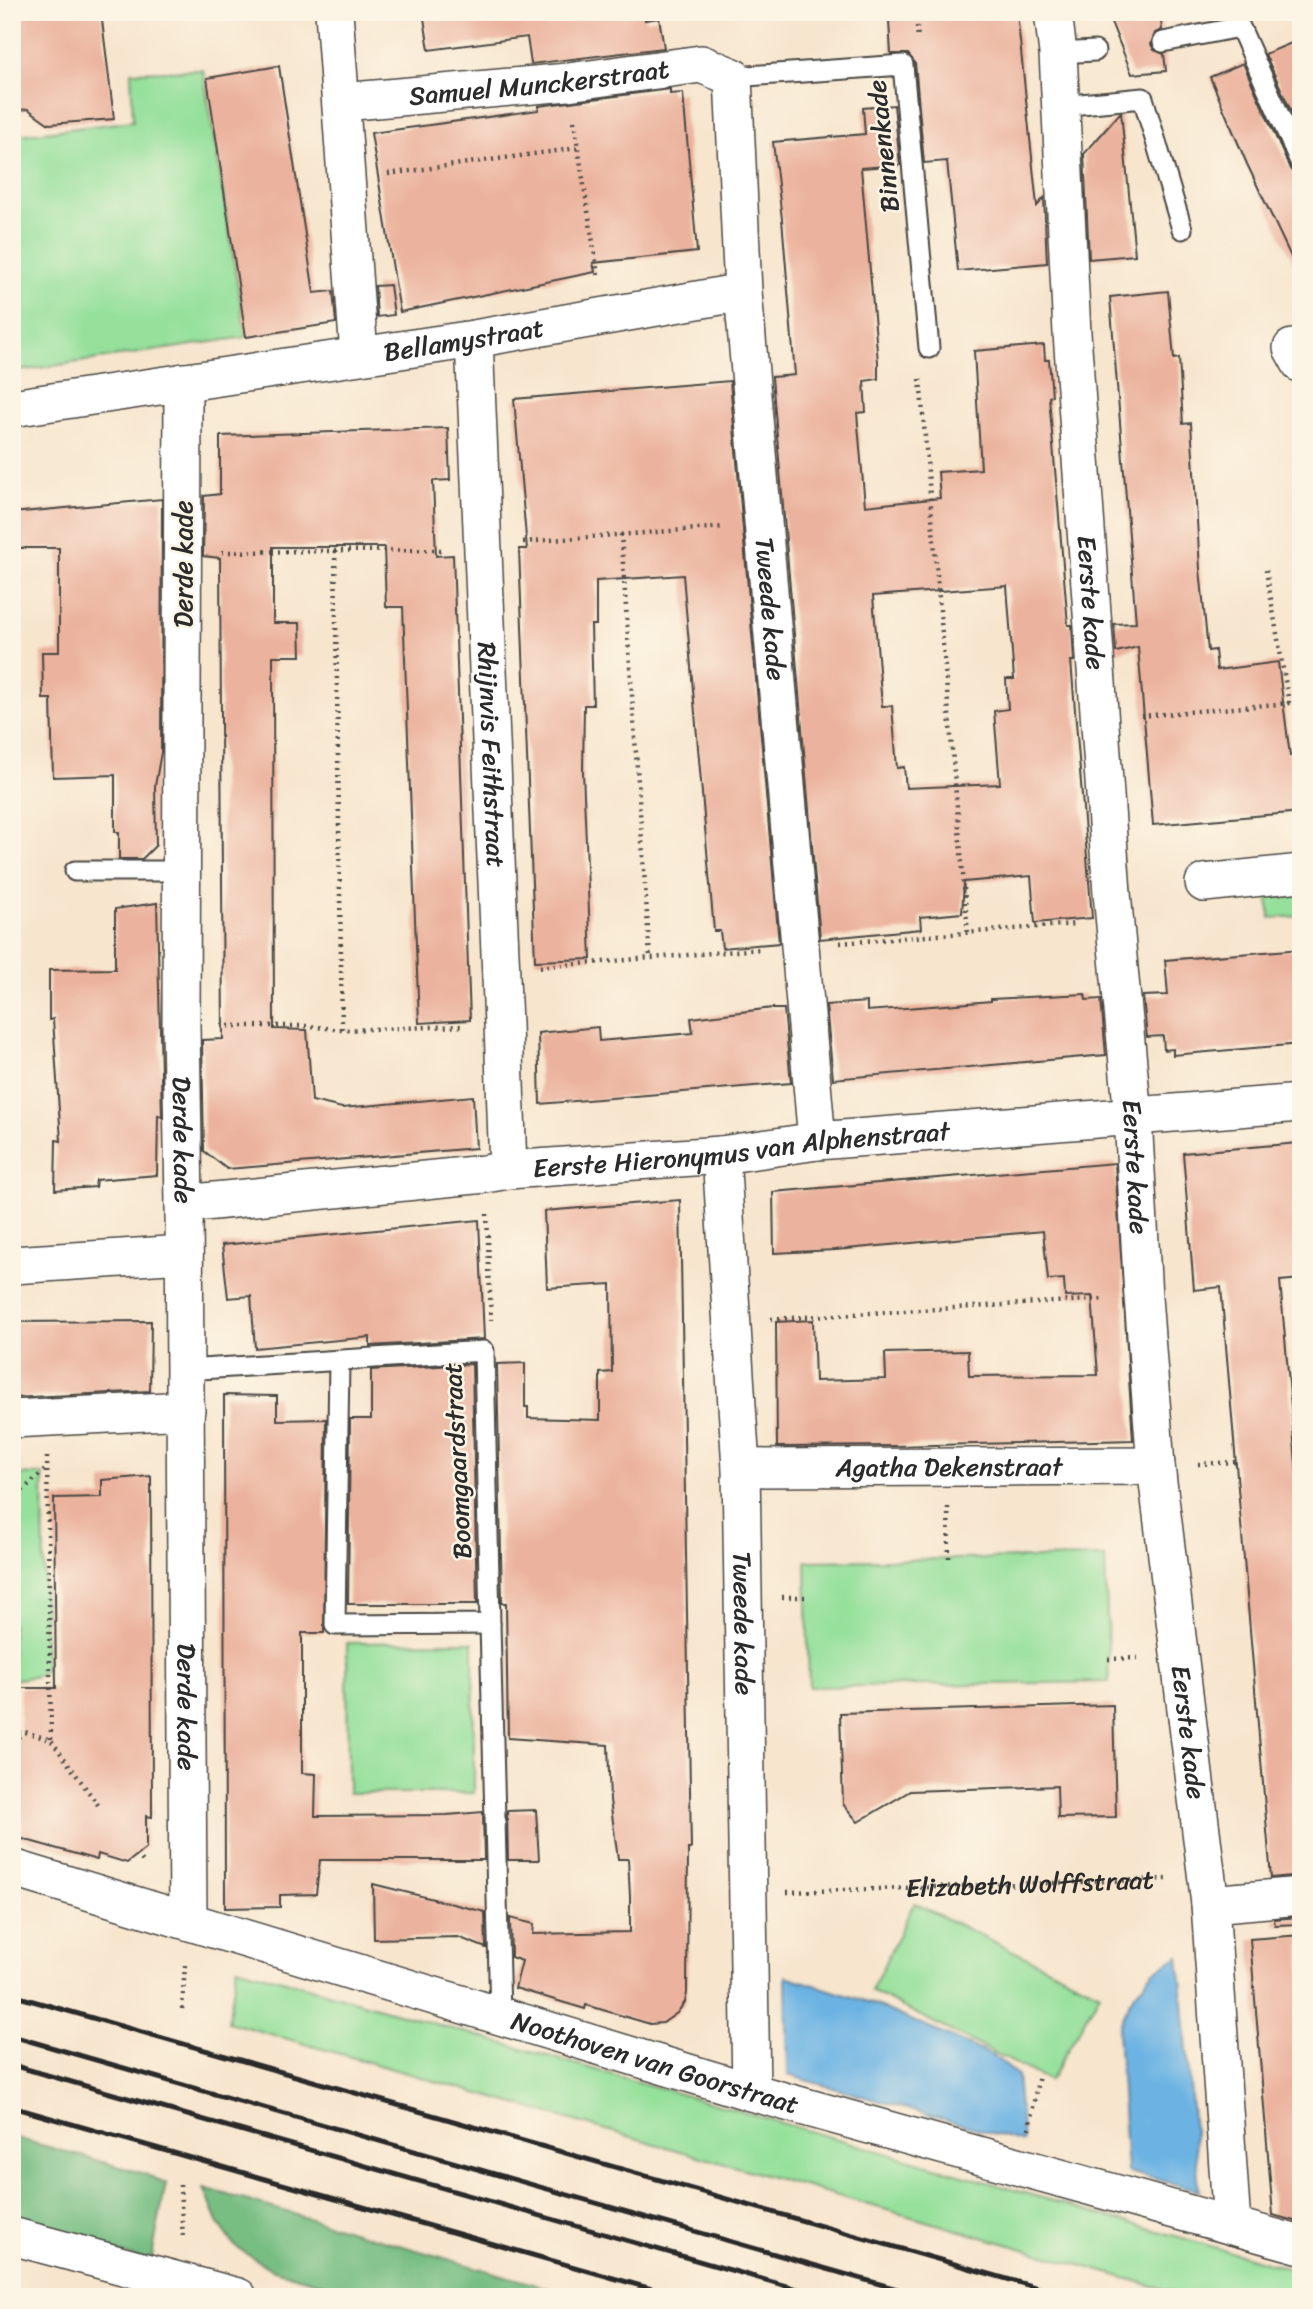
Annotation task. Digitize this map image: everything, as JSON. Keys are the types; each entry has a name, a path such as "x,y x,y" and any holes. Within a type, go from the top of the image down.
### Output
{"street":[{"path":"334,12 359,355"},
{"name":"Eerste kade","path":"1053,12 1058,53 1072,333 1113,902 1133,1117 1156,1466 1210,1905 1232,2226"},
{"name":"Samuel Munckerstraat","path":"342,102 568,82 701,64 733,77"},
{"name":"Tweede kade","path":"733,77 743,292 817,1141"},
{"name":"Bellamystraat","path":"12,408 474,339 743,292"},
{"name":"Rhijnvis Feithstraat","path":"474,339 503,1024 496,1172"},
{"name":"Derde kade","path":"183,382 181,1026 188,1920"},
{"path":"1204,883 1301,873"},
{"name":"Eerste Hieronymus van Alphenstraat","path":"184,1204 496,1172 721,1155 817,1141 1301,1102"},
{"name":"Tweede kade","path":"721,1155 741,1468 751,2092"},
{"path":"12,1265 184,1254"},
{"path":"12,1419 186,1410"},
{"name":"Agatha Dekenstraat","path":"741,1468 1156,1466"},
{"name":"Noothoven van Goorstraat","path":"12,1868 751,2092 1301,2245"},
{"path":"1210,1905 1301,1896"},
{"path":"12,2236 186,2290 239,2297"}],"lane":[{"path":"1163,42 1240,27 1301,164"},
{"path":"1058,53 1095,51"},
{"name":"Binnenkade","path":"733,77 902,65 929,348"},
{"path":"1060,106 1143,98 1182,229"},
{"path":"75,871 181,871"},
{"name":"Boomgaardstraat","path":"185,1370 484,1351 500,2015"},
{"path":"339,1362 335,1625 489,1624"}],"path":[{"path":"568,82 604,315"},
{"path":"347,180 578,148"},
{"path":"929,348 919,356 968,934"},
{"path":"621,534 650,958"},
{"path":"335,551 342,1030"},
{"path":"1266,570 1289,703"},
{"path":"1100,719 1301,702"},
{"path":"181,1026 309,1027 342,1030 503,1024"},
{"path":"484,1351 491,1341 496,1172"},
{"path":"731,1322 1143,1297"},
{"path":"12,1500 47,1468 51,1740 98,1805"},
{"path":"948,1468 949,1559"},
{"path":"12,1728 51,1740"},
{"name":"Elizabeth Wolffstraat","path":"748,1893 1181,1878 1210,1905"},
{"path":"1021,2167 1039,2075"},
{"path":"180,2185 186,2290"}],"green space":[{"path":"203,70 246,337 12,372 12,136 133,121 131,72"},
{"path":"1301,894 1301,916 1270,918 1268,896"},
{"path":"12,1474 43,1475 45,1670 36,1676 12,1680"},
{"path":"1105,1557 1109,1682 809,1687 806,1561"},
{"path":"473,1642 474,1793 348,1793 347,1643"},
{"path":"914,1903 1100,1993 1050,2081 871,1991"},
{"path":"237,1967 1301,2272 1301,2297 1192,2297 228,2022"},
{"path":"12,2137 142,2173 166,2183 151,2262 12,2223"},
{"path":"204,2188 578,2297 368,2297 271,2269 236,2247 218,2222"}],"water":[{"path":"1179,1956 1199,2190 1127,2172 1118,2030 1130,2000 1153,1972"},
{"path":"786,1976 871,2003 994,2056 1017,2075 1023,2142 788,2075"}],"building":[{"path":"12,12 101,12 114,119 49,124 28,109 12,111"},
{"path":"423,12 644,12 645,20 659,18 664,48 531,64 527,37 429,50"},
{"path":"933,12 1017,12 1037,206 1044,198 1047,263 958,271 947,161 924,163 915,63 908,54 891,54 889,21 933,17"},
{"path":"1107,12 1160,12 1162,30 1155,33 1151,44 1154,50 1164,54 1166,71 1132,74"},
{"path":"1301,39 1301,133 1265,54"},
{"path":"1243,63 1290,169 1301,176 1301,278 1247,164 1210,77"},
{"path":"279,66 314,293 333,291 336,323 246,337 207,78"},
{"path":"670,89 670,94 683,93 697,252 593,263 595,272 400,312 371,133 539,110 539,106"},
{"path":"894,105 900,165 861,168 878,362 878,379 864,381 866,412 857,413 865,506 940,498 938,472 981,469 974,351 1044,345 1045,360 1049,360 1052,396 1049,397 1068,625 1072,625 1074,661 1071,661 1092,918 1035,923 1031,876 964,882 962,913 920,917 921,929 820,939 772,377 795,375 773,142 865,134 863,108","holes":["1007,586 1014,679 1006,679 1008,709 994,711 1000,784 906,788 904,767 897,768 892,706 882,706 873,596"]},
{"path":"1121,112 1135,255 1089,259 1084,154"},
{"path":"390,285 394,315 377,317 375,286"},
{"path":"1168,291 1174,359 1179,358 1183,424 1191,423 1208,651 1215,650 1217,670 1278,662 1290,756 1301,755 1301,812 1153,825 1138,647 1116,652 1114,624 1136,623 1110,297"},
{"path":"730,381 779,943 722,948 720,931 714,931 683,575 596,581 596,625 591,625 593,705 584,705 583,772 591,959 535,961 519,549 527,549 514,399"},
{"path":"448,428 450,480 433,481 436,556 453,555 470,1020 419,1023 403,607 386,607 384,547 273,547 273,623 300,623 301,656 273,656 274,1029 307,1030 312,1101 342,1108 473,1096 476,1148 227,1169 204,1151 202,1040 223,1039 220,558 203,556 204,496 220,494 220,436"},
{"path":"162,499 161,752 155,786 156,845 142,859 119,859 119,832 115,832 115,775 53,777 51,699 43,699 42,652 59,652 59,548 12,548 12,513"},
{"path":"157,903 162,1117 158,1115 157,1175 96,1180 95,1187 55,1190 56,1140 61,1141 53,1019 49,1020 49,970 115,969 115,909"},
{"path":"1301,949 1301,1044 1173,1055 1173,1049 1164,1050 1163,1036 1147,1037 1143,996 1168,995 1165,960"},
{"path":"1085,994 1086,1000 1101,999 1106,1055 833,1079 826,1005 867,1002 867,1011 991,999"},
{"path":"784,1009 791,1083 540,1104 538,1033 598,1027 599,1041 693,1033 691,1018"},
{"path":"1298,1143 1301,1180 1301,1279 1280,1281 1301,1520 1301,1875 1271,1878 1221,1287 1194,1290 1183,1153"},
{"path":"1115,1163 1133,1440 777,1447 776,1322 813,1320 815,1381 886,1379 885,1353 968,1351 969,1376 1098,1375 1092,1296 1065,1297 1064,1279 1048,1280 1043,1231 774,1253 773,1192"},
{"path":"680,1200 691,1849 688,1849 687,1993 685,2002 677,2013 663,2023 650,2024 586,2005 585,2009 515,1988 522,1961 511,1957 510,1918 534,1924 533,1934 630,1932 630,1896 628,1859 618,1859 610,1800 608,1745 508,1738 497,1364 525,1363 525,1407 528,1407 528,1418 600,1420 600,1373 612,1372 611,1284 547,1288 544,1211"},
{"path":"479,1220 484,1339 370,1346 370,1337 255,1348 251,1296 228,1298 222,1245"},
{"path":"151,1321 150,1391 12,1398 12,1322"},
{"path":"472,1364 477,1604 348,1604 350,1419 371,1419 371,1370"},
{"path":"224,1395 277,1396 277,1420 326,1419 324,1633 302,1633 302,1773 316,1774 315,1816 447,1815 483,1812 484,1860 320,1860 316,1894 280,1895 280,1907 225,1908"},
{"path":"151,1476 152,1817 146,1816 146,1848 127,1863 98,1854 97,1860 12,1836 12,1735 20,1737 20,1688 56,1688 54,1498 102,1497 102,1480"},
{"path":"1113,1705 1116,1817 1058,1818 1057,1786 910,1791 858,1822 843,1804 840,1713"},
{"path":"536,1810 539,1860 508,1860 507,1811"},
{"path":"373,1884 485,1912 486,1948 458,1937 374,1939"},
{"path":"1301,1917 1301,1924 1275,1925 1274,1919"},
{"path":"1301,1935 1301,2223 1273,2215 1250,1939"}],"railway":[{"path":"12,1995 1070,2297"},
{"path":"12,2036 925,2297"},
{"path":"12,2065 825,2297"},
{"path":"12,2107 680,2297"}]}
